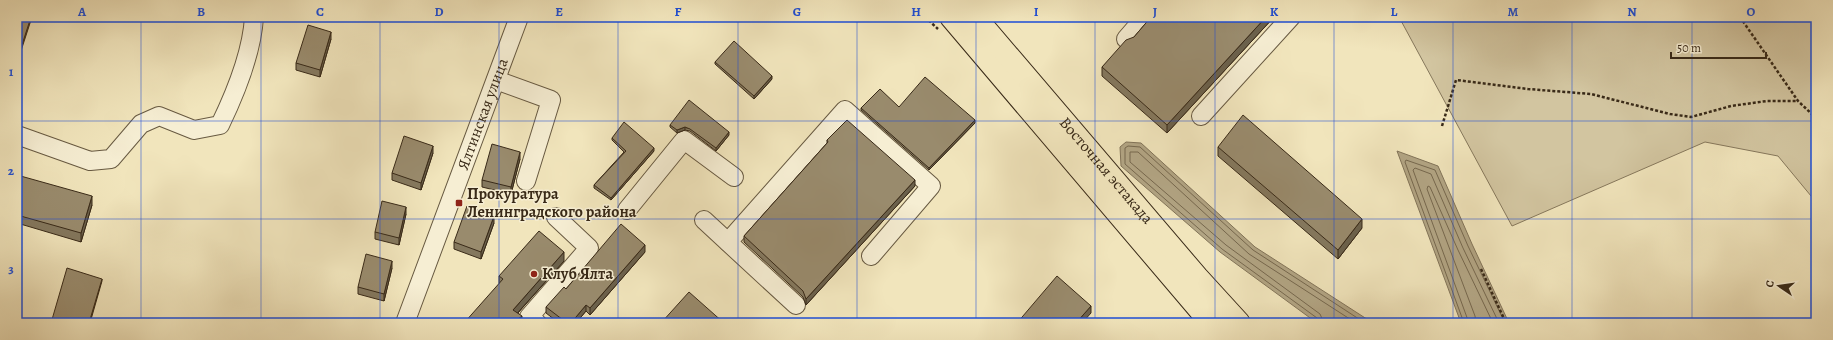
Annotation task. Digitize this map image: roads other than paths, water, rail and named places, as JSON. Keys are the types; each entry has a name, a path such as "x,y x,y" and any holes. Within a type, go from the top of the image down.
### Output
{"main road":[{"name":"Восточная эстакада","path":"951,17 1211,323"},
{"name":"Восточная эстакада","path":"975,17 1192,271 1239,323"}],"street":[{"path":"17,135 90,161 111,159 141,124 159,116 194,130 220,125 234,96 254,30 254,17"},
{"name":"Ялтинская улица","path":"405,323 519,17"},
{"path":"1126,39 1145,17"},
{"path":"1202,116 1291,17"},
{"path":"496,80 551,100 526,180"},
{"path":"728,242 846,110 931,186 871,256"},
{"path":"627,210 684,140 734,177"},
{"path":"537,323 529,316 589,248 556,216"},
{"path":"704,220 796,305"}],"water":[{"path":"1126,142 1141,143 1255,247 1373,323 1317,323 1220,252 1121,166 1120,147"},
{"path":"1397,151 1438,166 1509,323 1461,323"}],"place":[{"name":"Прокуратура Ленинградского района","path":"459,203"},
{"name":"Клуб Ялта","path":"534,274"}]}
